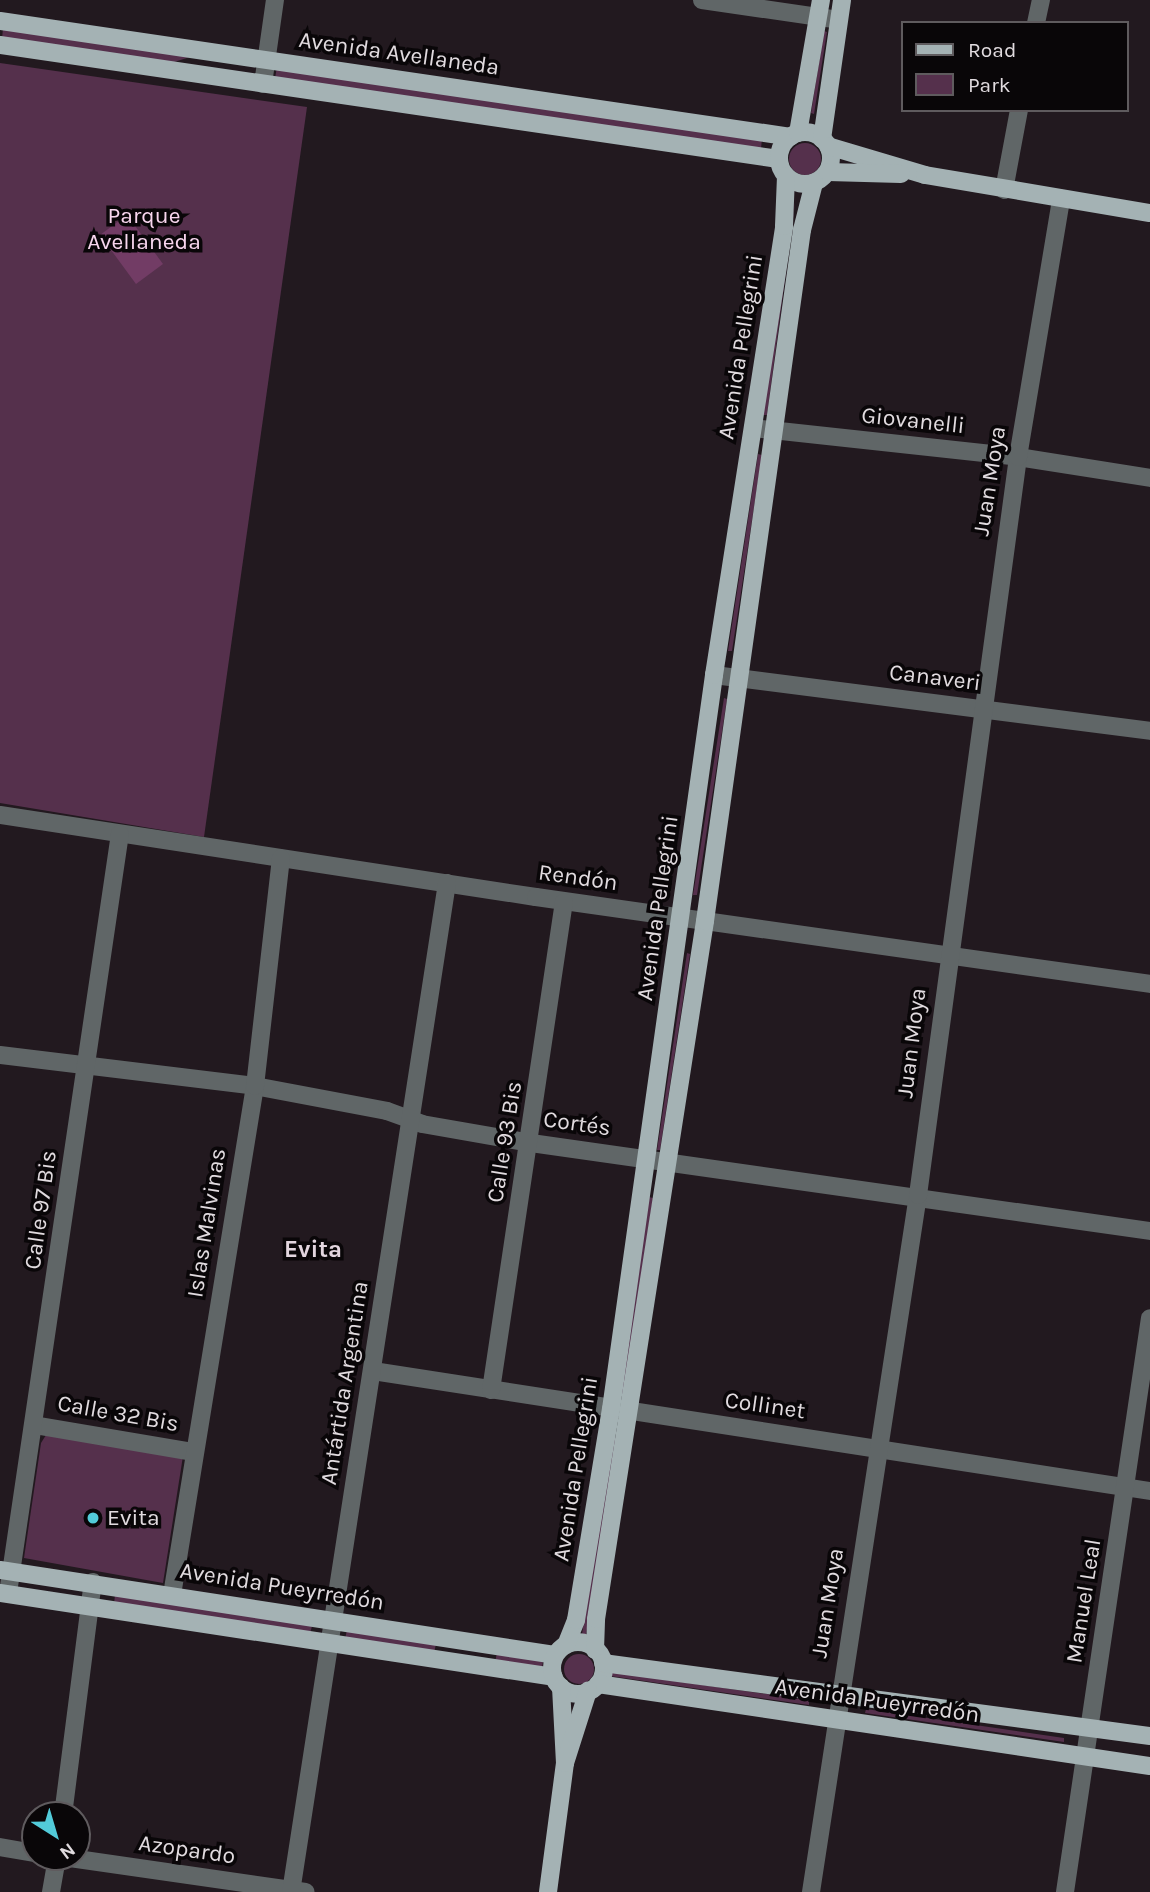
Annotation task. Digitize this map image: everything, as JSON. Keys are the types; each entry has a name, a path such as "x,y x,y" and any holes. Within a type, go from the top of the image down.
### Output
{"main road":[{"path":"842,0 825,142 925,175 1150,213"},
{"path":"783,168 794,135 820,8"},
{"name":"Avenida Avellaneda","path":"0,21 794,135 825,142"},
{"path":"0,45 263,84 783,168 799,183 821,177 925,175"},
{"name":"Avenida Pellegrini","path":"599,1656 596,1619 631,1411 705,921 736,679 802,230 821,177 825,142"},
{"name":"Avenida Pellegrini","path":"561,1650 576,1620 611,1409 714,675 785,226 783,168"},
{"name":"Avenida Pueyrredón","path":"5,1570 469,1641 561,1650"},
{"name":"Avenida Pueyrredón","path":"4,1593 465,1664 557,1682"},
{"path":"465,1664 469,1641"},
{"path":"548,1892 565,1763 593,1688 599,1656 585,1643 561,1650 557,1682 565,1763"},
{"name":"Avenida Pueyrredón","path":"599,1656 838,1697 1150,1737"},
{"path":"557,1682 575,1694 593,1688"},
{"name":"Avenida Pueyrredón","path":"593,1688 1150,1766"}],"street":[{"path":"263,84 275,0"},
{"path":"702,0 820,8 839,20"},
{"path":"1036,21 1041,0"},
{"path":"1004,190 1019,112"},
{"name":"Juan Moya","path":"811,1892 838,1697 918,1195 982,708 1018,457 1060,199"},
{"name":"Giovanelli","path":"753,428 1018,457 1150,478"},
{"name":"Canaveri","path":"714,675 1150,731"},
{"name":"Rendón","path":"0,815 564,901 1150,984"},
{"name":"Calle 97 Bis","path":"4,1593 5,1570 34,1425 120,835"},
{"name":"Islas Malvinas","path":"172,1595 255,1086 281,858"},
{"name":"Antártida Argentina","path":"296,1891 330,1618 373,1371 447,883"},
{"name":"Calle 93 Bis","path":"491,1390 531,1143 564,901"},
{"name":"Cortés","path":"0,1055 87,1068 255,1086 410,1117 422,1124 531,1143 918,1195 1150,1231"},
{"name":"Manuel Leal","path":"1065,1892 1087,1756 1088,1727 1128,1488 1150,1318"},
{"name":"Collinet","path":"373,1371 1150,1491"},
{"name":"Calle 32 Bis","path":"34,1425 194,1452"},
{"path":"65,1801 93,1582"},
{"path":"0,1847 21,1851"},
{"name":"Azopardo","path":"91,1861 296,1891"},
{"path":"51,1892 55,1871"}],"green space":[{"path":"3,28 190,57 171,63 2,39"},
{"path":"824,31 827,32 814,114 811,113"},
{"name":"Parque Avellaneda","path":"0,63 307,107 204,837 0,803"},
{"path":"277,67 762,138 761,149 275,78"},
{"path":"805,143 816,148 821,159 816,170 805,175 794,170 789,159 794,148"},
{"path":"796,196 767,415 763,415"},
{"path":"758,454 762,455 732,651 728,651"},
{"path":"724,698 727,699 697,895 693,895"},
{"path":"687,953 690,954 660,1150 657,1150"},
{"path":"649,1197 653,1198 623,1394 619,1394"},
{"path":"46,1435 183,1456 163,1583 24,1558 41,1443"},
{"path":"612,1438 616,1438 586,1635 582,1634"},
{"path":"115,1595 312,1626 310,1634 114,1604"},
{"path":"347,1630 436,1644 434,1653 345,1639"},
{"path":"497,1653 543,1660 542,1669 495,1662"},
{"path":"579,1654 590,1658 594,1669 590,1680 579,1684 568,1680 564,1669 568,1658"},
{"path":"611,1672 809,1700 809,1705 610,1676"},
{"path":"866,1709 1064,1738 1064,1742 865,1713"}],"shaded area":[{"path":"127,215 163,264 136,284 100,235"}],"place":[{"name":"Evita","path":"93,1518"}],"district":[{"name":"Evita","path":"313,1250"}]}
